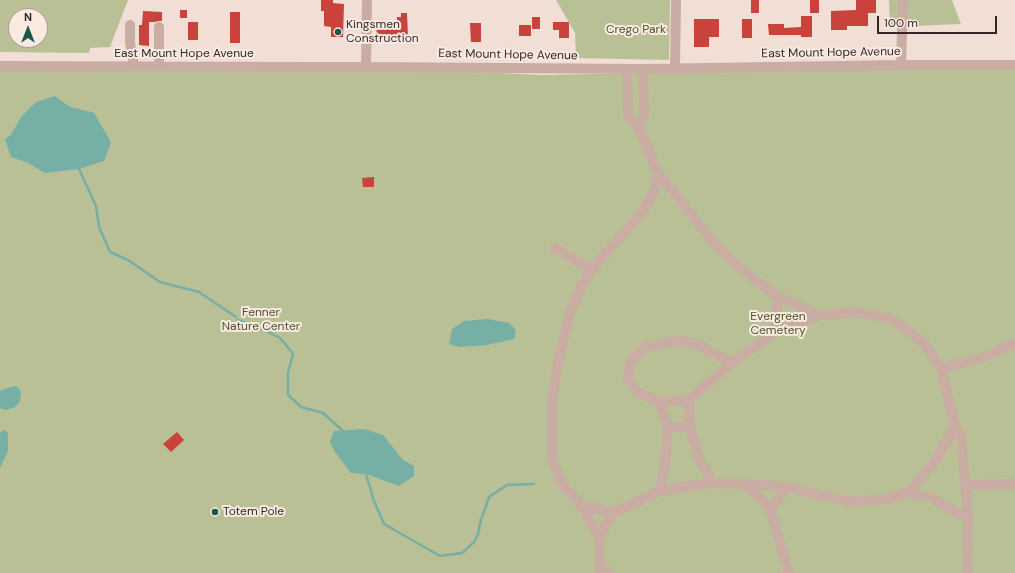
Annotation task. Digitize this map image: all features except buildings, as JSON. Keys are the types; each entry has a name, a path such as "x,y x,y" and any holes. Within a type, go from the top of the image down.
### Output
{"street":[{"path":"366,66 367,0"},
{"path":"675,69 676,0"},
{"path":"901,65 903,0"},
{"path":"130,25 130,42 134,66"},
{"path":"159,27 159,66"},
{"name":"East Mount Hope Avenue","path":"0,66 366,66 643,70 901,65 1015,65"},
{"path":"627,69 628,116 639,128 658,174 672,189 710,239 741,269 778,298 819,315"},
{"path":"639,128 644,115 643,70"},
{"path":"608,573 599,569 599,538 581,505 562,484 552,458 552,400 558,364 570,313 581,286 591,270 641,214 653,194 658,174"},
{"path":"555,248 591,270"},
{"path":"775,332 778,298"},
{"path":"732,364 697,344 676,341 646,347 631,360 628,378 636,391 659,402 689,400 732,364 775,332 819,315 856,312 891,319 924,343 941,369 955,426 961,437 968,514 965,571"},
{"path":"941,369 984,357 1015,343"},
{"path":"689,400 690,427 700,461 709,474 711,483"},
{"path":"659,402 668,427 665,464 660,491"},
{"path":"599,538 614,512 660,491 711,483 787,487 849,502 888,499 910,491 937,459 955,426"},
{"path":"668,427 690,427"},
{"path":"747,484 770,510 789,573"},
{"path":"966,485 1015,484"},
{"path":"770,510 787,487"},
{"path":"910,491 914,494 932,498 959,514 968,514"},
{"path":"581,505 614,512"}],"green space":[{"path":"0,0 128,0 110,47 90,48 89,53 0,52"},
{"name":"Crego Park","path":"556,0 670,0 669,60 576,58 575,33"},
{"path":"889,0 952,0 961,24 890,27"},
{"path":"1015,66 1015,573 0,573 0,67 366,67 541,75"}],"water":[{"path":"55,96 70,107 94,113 111,142 104,161 79,169 45,173 28,163 11,157 5,139 11,135 21,117 36,102"},
{"path":"488,319 509,323 516,330 514,339 487,345 459,347 449,344 452,329 464,321"},
{"path":"16,386 20,389 21,396 19,403 10,409 6,410 0,408 0,391"},
{"path":"365,429 383,435 403,460 414,466 414,476 399,486 366,474 351,473 335,452 330,442 334,431"},
{"path":"4,430 8,433 8,451 0,468 0,433"}],"waterway":[{"path":"79,169 96,206 99,227 110,252 128,260 160,282 199,292 236,317"},
{"path":"237,320 258,327 280,338 290,350"},
{"path":"292,352 293,355 288,372 288,395 301,407 323,413 342,430"},
{"path":"366,474 374,501 384,524 440,556 462,553 474,542 478,534 481,519 489,497 507,485 534,484"}],"place":[{"name":"Kingsmen Construction","path":"338,32"},
{"name":"Totem Pole","path":"215,512"}],"park label":[{"name":"Fenner Nature Center","path":"261,320"},
{"name":"Evergreen Cemetery","path":"778,324"}]}
